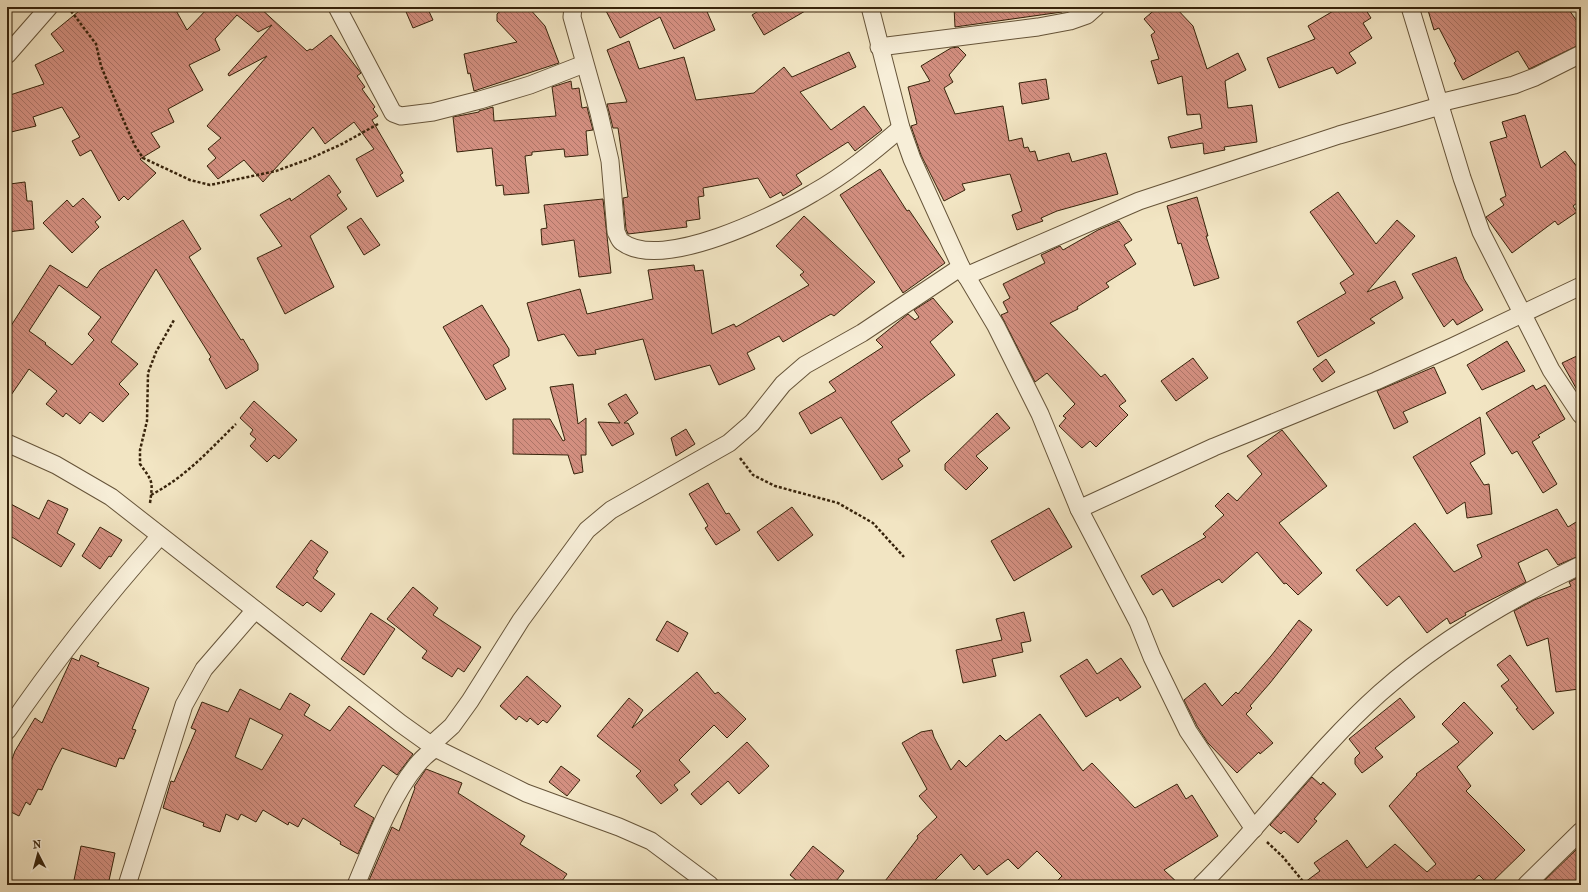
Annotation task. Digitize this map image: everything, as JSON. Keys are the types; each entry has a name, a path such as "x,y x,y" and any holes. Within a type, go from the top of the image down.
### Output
{"street":[{"path":"7,55 49,7"},
{"path":"337,7 393,113 401,116 440,110 530,85 584,64"},
{"path":"573,7 572,17 599,113 610,161 616,232 621,242 632,248 646,250 669,250 713,239 754,224 813,193 867,157 901,128"},
{"path":"870,7 879,47 901,128 912,159 963,271 996,326 1040,414 1079,509 1138,622 1152,657 1188,731 1254,829"},
{"path":"879,47 1038,27 1070,21 1087,15 1096,7"},
{"path":"1410,7 1462,178 1482,232 1551,370 1581,415"},
{"path":"356,885 376,838 400,789 417,764 452,726 470,701 521,620 587,530 612,510 729,443 752,423 783,384 805,365 874,326 963,271 1139,201 1340,135 1439,105 1514,85 1535,77 1581,54"},
{"path":"1079,509 1214,447 1376,380 1523,315 1581,286"},
{"path":"7,443 56,465 111,497 255,610 433,746 526,793 619,827 650,841 710,885"},
{"path":"7,731 69,645 106,598 160,536"},
{"path":"1201,885 1254,829 1322,752 1379,694 1419,660 1482,618 1548,581 1581,565"},
{"path":"127,885 144,838 158,783 184,705 204,669 255,610"},
{"path":"1526,885 1581,831"}],"path":[{"path":"68,7 96,44 101,66 122,117 135,146 143,158 190,180 210,185 276,171 309,160 342,144 373,127 393,113"},
{"path":"147,524 152,483 150,476 140,464 140,450 147,421 148,373 156,352 174,320"},
{"path":"151,495 173,484 236,424"},
{"path":"729,443 753,475 775,486 838,503 873,523 904,557"},
{"path":"1254,829 1283,857 1306,885"}],"building":[{"path":"84,7 174,7 187,30 209,7 259,7 307,51 310,49 312,50 331,35 361,73 357,76 365,87 362,89 375,107 373,109 378,116 372,120 403,173 400,175 404,181 377,197 356,159 374,149 354,122 325,144 313,127 263,182 244,160 218,179 207,166 216,158 208,149 221,138 207,126 267,56 229,76 228,74 272,25 258,32 237,15 215,39 220,50 189,65 203,90 168,109 174,122 151,133 160,147 140,159 156,173 128,200 124,196 119,201 91,150 80,156 72,141 80,137 62,107 33,117 36,126 7,133 7,96 44,84 35,65 64,51 51,34"},
{"path":"404,7 427,7 433,20 413,28"},
{"path":"505,7 528,7 545,26 559,63 474,91 470,73 468,74 464,54 517,42 497,21 497,14"},
{"path":"604,7 705,7 715,30 674,49 660,17 620,38"},
{"path":"765,7 812,7 764,35 752,15"},
{"path":"954,7 1062,7 1062,12 955,27"},
{"path":"1158,7 1175,7 1193,26 1207,69 1238,53 1246,70 1225,81 1228,108 1252,105 1257,142 1224,147 1225,150 1204,154 1203,143 1171,148 1168,137 1202,128 1200,114 1187,115 1182,76 1158,84 1151,61 1159,59 1151,35 1155,32 1144,19"},
{"path":"1340,7 1364,7 1371,18 1363,23 1372,38 1349,53 1356,63 1337,74 1333,67 1279,88 1267,58 1315,39 1308,26"},
{"path":"1427,7 1567,7 1581,27 1581,44 1529,69 1518,51 1463,80 1454,63 1456,61 1439,28 1434,30"},
{"path":"629,41 639,69 684,57 696,100 754,93 784,67 792,77 849,52 856,67 800,92 831,130 864,106 882,130 855,151 848,142 796,175 802,184 783,196 781,192 770,198 758,178 703,188 704,196 698,197 700,219 686,221 687,227 628,234 626,229 623,198 628,197 618,128 613,128 607,104 627,102 607,50"},
{"path":"958,47 966,55 949,75 953,82 944,88 955,114 1003,106 1009,141 1022,138 1024,148 1028,147 1030,152 1035,151 1038,161 1069,153 1072,162 1106,153 1118,194 1057,211 1041,218 1043,221 1017,230 1012,215 1022,211 1010,174 962,184 965,190 944,201 921,155 911,126 917,124 908,87 930,81 921,66 951,48"},
{"path":"1046,79 1049,99 1022,104 1019,83"},
{"path":"571,81 572,89 579,88 582,108 587,107 593,130 586,131 588,155 565,157 564,149 532,152 532,155 525,156 529,193 504,195 503,185 496,186 492,148 457,152 453,117 479,112 493,107 494,121 556,116 552,87"},
{"path":"1525,115 1541,168 1565,151 1581,172 1581,200 1573,206 1577,212 1558,225 1555,221 1512,253 1486,217 1504,205 1500,199 1506,196 1490,142 1507,137 1502,122"},
{"path":"880,169 907,211 909,210 945,263 903,293 840,195"},
{"path":"329,175 341,192 337,195 347,209 310,236 334,287 285,314 257,258 282,246 260,215 290,198 291,201"},
{"path":"25,182 27,201 32,201 34,229 7,232 7,203 11,202 10,184"},
{"path":"1338,192 1376,244 1397,220 1415,236 1367,292 1395,281 1403,298 1370,319 1375,323 1318,357 1297,322 1346,293 1340,283 1354,274 1310,212"},
{"path":"1197,197 1208,236 1206,236 1219,278 1194,286 1181,243 1178,244 1167,206"},
{"path":"83,198 101,217 95,222 99,227 72,253 43,223 67,200 73,207"},
{"path":"603,199 611,273 579,277 574,240 542,245 541,229 547,228 544,205"},
{"path":"804,216 875,282 834,316 831,314 783,342 779,336 747,353 755,369 719,385 710,365 655,380 643,339 595,350 596,354 578,356 564,334 538,341 527,303 580,289 587,314 653,299 648,270 694,265 695,271 703,270 712,334 734,324 736,327 809,285 800,275 804,272 776,246"},
{"path":"361,218 380,245 364,255 347,227"},
{"path":"183,220 201,249 189,257 241,340 243,339 258,364 258,370 226,389 209,359 211,357 156,269 111,342 138,364 119,384 129,394 103,422 90,412 80,424 66,413 63,417 46,404 57,391 29,369 7,401 7,332 50,265 87,288 100,270","holes":["59,285 101,317 88,334 94,340 72,365 29,331"]},
{"path":"1119,221 1132,240 1124,245 1136,264 1106,283 1109,287 1077,307 1078,309 1050,323 1101,377 1105,374 1126,401 1119,406 1128,415 1096,447 1090,441 1082,448 1059,426 1066,418 1063,416 1075,404 1047,373 1035,382 1001,315 1008,312 1003,302 1010,298 1003,284 1045,263 1041,255 1060,246 1063,250 1098,230"},
{"path":"1456,257 1464,279 1483,310 1457,325 1453,319 1444,327 1412,274"},
{"path":"933,298 953,322 930,342 955,375 891,422 910,451 898,459 903,466 882,480 841,417 811,434 799,413 836,391 829,382 883,347 876,340 908,314 915,320 919,317 914,310"},
{"path":"482,305 509,349 509,356 493,365 506,389 486,400 443,327"},
{"path":"1507,341 1525,371 1482,390 1467,365"},
{"path":"1581,354 1581,397 1562,363"},
{"path":"1193,358 1208,378 1176,401 1161,381"},
{"path":"1326,359 1335,372 1322,382 1313,369"},
{"path":"1434,367 1446,393 1403,412 1408,422 1394,429 1377,391"},
{"path":"573,384 578,424 586,418 586,455 581,455 583,472 574,474 568,455 513,454 513,419 550,419 563,441 565,440 550,387"},
{"path":"1533,385 1536,390 1545,385 1565,419 1538,435 1540,437 1532,442 1557,484 1543,493 1517,451 1512,454 1486,413"},
{"path":"626,394 638,413 624,423 628,423 634,434 612,446 598,422 620,423 608,404"},
{"path":"254,401 297,440 279,459 274,455 267,462 250,446 256,439 250,434 253,430 240,418"},
{"path":"997,413 1010,428 976,456 988,468 966,490 945,470 945,464"},
{"path":"1480,417 1485,454 1470,463 1484,485 1489,484 1492,514 1467,518 1465,502 1447,514 1413,457"},
{"path":"686,429 695,444 676,456 671,438"},
{"path":"1282,430 1327,486 1279,523 1322,573 1298,595 1286,583 1284,584 1257,552 1222,583 1219,579 1173,607 1162,589 1153,595 1141,576 1206,537 1203,534 1224,515 1215,506 1228,493 1237,501 1262,474 1247,456"},
{"path":"708,483 726,514 729,513 740,530 716,545 705,528 708,526 689,494"},
{"path":"48,500 68,509 57,533 75,544 61,567 7,534 7,502 39,519"},
{"path":"792,507 813,535 778,561 757,532"},
{"path":"1049,508 1072,547 1014,581 991,541"},
{"path":"1557,509 1568,527 1581,519 1581,555 1558,565 1547,549 1518,563 1526,582 1465,613 1466,615 1450,624 1447,618 1427,633 1399,596 1387,606 1356,570 1415,523 1454,572 1482,557 1477,545"},
{"path":"100,527 122,540 111,557 109,556 100,569 82,556"},
{"path":"311,540 328,552 316,570 318,571 313,578 335,594 321,612 307,602 303,606 276,587"},
{"path":"1581,576 1581,679 1578,679 1579,689 1556,692 1548,638 1527,646 1514,611 1534,600 1571,586 1569,582"},
{"path":"413,587 438,608 433,615 481,647 464,672 458,668 452,677 422,658 427,651 387,619"},
{"path":"1024,612 1031,641 1021,643 1023,652 992,659 996,676 963,683 956,650 1002,640 996,619"},
{"path":"371,613 395,629 364,675 341,659"},
{"path":"1299,620 1312,630 1250,706 1252,708 1246,714 1273,743 1260,754 1259,752 1237,773 1208,743 1197,726 1184,700 1205,683 1222,706 1236,692 1238,694 1271,656"},
{"path":"667,621 688,633 678,652 656,640"},
{"path":"81,655 99,663 97,666 149,688 132,729 136,730 124,759 119,758 116,767 62,748 42,790 38,789 30,805 26,802 19,816 7,810 7,773 15,751 35,718 42,723 72,658 79,661"},
{"path":"1510,655 1554,713 1533,730 1516,709 1518,708 1501,686 1509,680 1497,665"},
{"path":"1121,658 1141,687 1120,701 1118,697 1086,717 1060,676 1087,659 1097,674"},
{"path":"697,672 715,694 718,692 746,719 727,738 714,725 679,760 690,772 674,785 678,790 661,804 636,776 641,771 597,736 629,698 643,710 632,728"},
{"path":"527,676 561,706 547,723 543,720 538,725 530,718 527,722 519,716 516,720 500,706"},
{"path":"240,689 280,710 290,693 310,705 304,715 330,731 349,706 413,754 397,775 383,765 354,806 374,818 358,854 340,844 341,842 303,818 298,827 289,822 288,825 263,810 256,822 241,814 238,820 226,814 220,832 203,826 204,823 163,808 171,781 174,782 196,730 191,728 202,702 228,712","holes":["250,718 283,735 262,770 235,757"]},
{"path":"1400,698 1415,717 1375,748 1383,757 1362,773 1355,764 1355,758 1360,753 1349,739"},
{"path":"1464,702 1493,733 1457,767 1471,786 1466,791 1525,850 1489,885 1479,875 1468,885 1301,885 1320,871 1314,863 1347,840 1367,868 1395,844 1427,872 1436,864 1389,806 1417,775 1416,774 1459,742 1442,724"},
{"path":"1040,714 1083,771 1092,763 1135,808 1177,784 1186,799 1192,795 1218,836 1164,870 1180,885 1053,885 1062,876 1037,851 1018,869 1008,859 987,875 979,865 974,870 961,854 930,885 882,885 918,838 917,836 937,817 919,796 927,789 902,743 921,732 932,730 951,770 959,760 966,767 1000,735 1006,741"},
{"path":"747,742 769,766 739,794 728,781 701,805 691,794"},
{"path":"561,766 580,780 567,796 549,782"},
{"path":"426,769 462,783 458,793 525,836 520,844 567,874 559,885 367,885 392,827 399,831 415,788 414,787"},
{"path":"1312,777 1321,785 1323,782 1336,794 1314,819 1317,821 1298,843 1284,831 1281,834 1270,825"},
{"path":"1581,845 1581,885 1540,885"},
{"path":"81,846 115,853 108,885 73,885"},
{"path":"813,846 844,871 833,885 802,885 790,875"}]}
